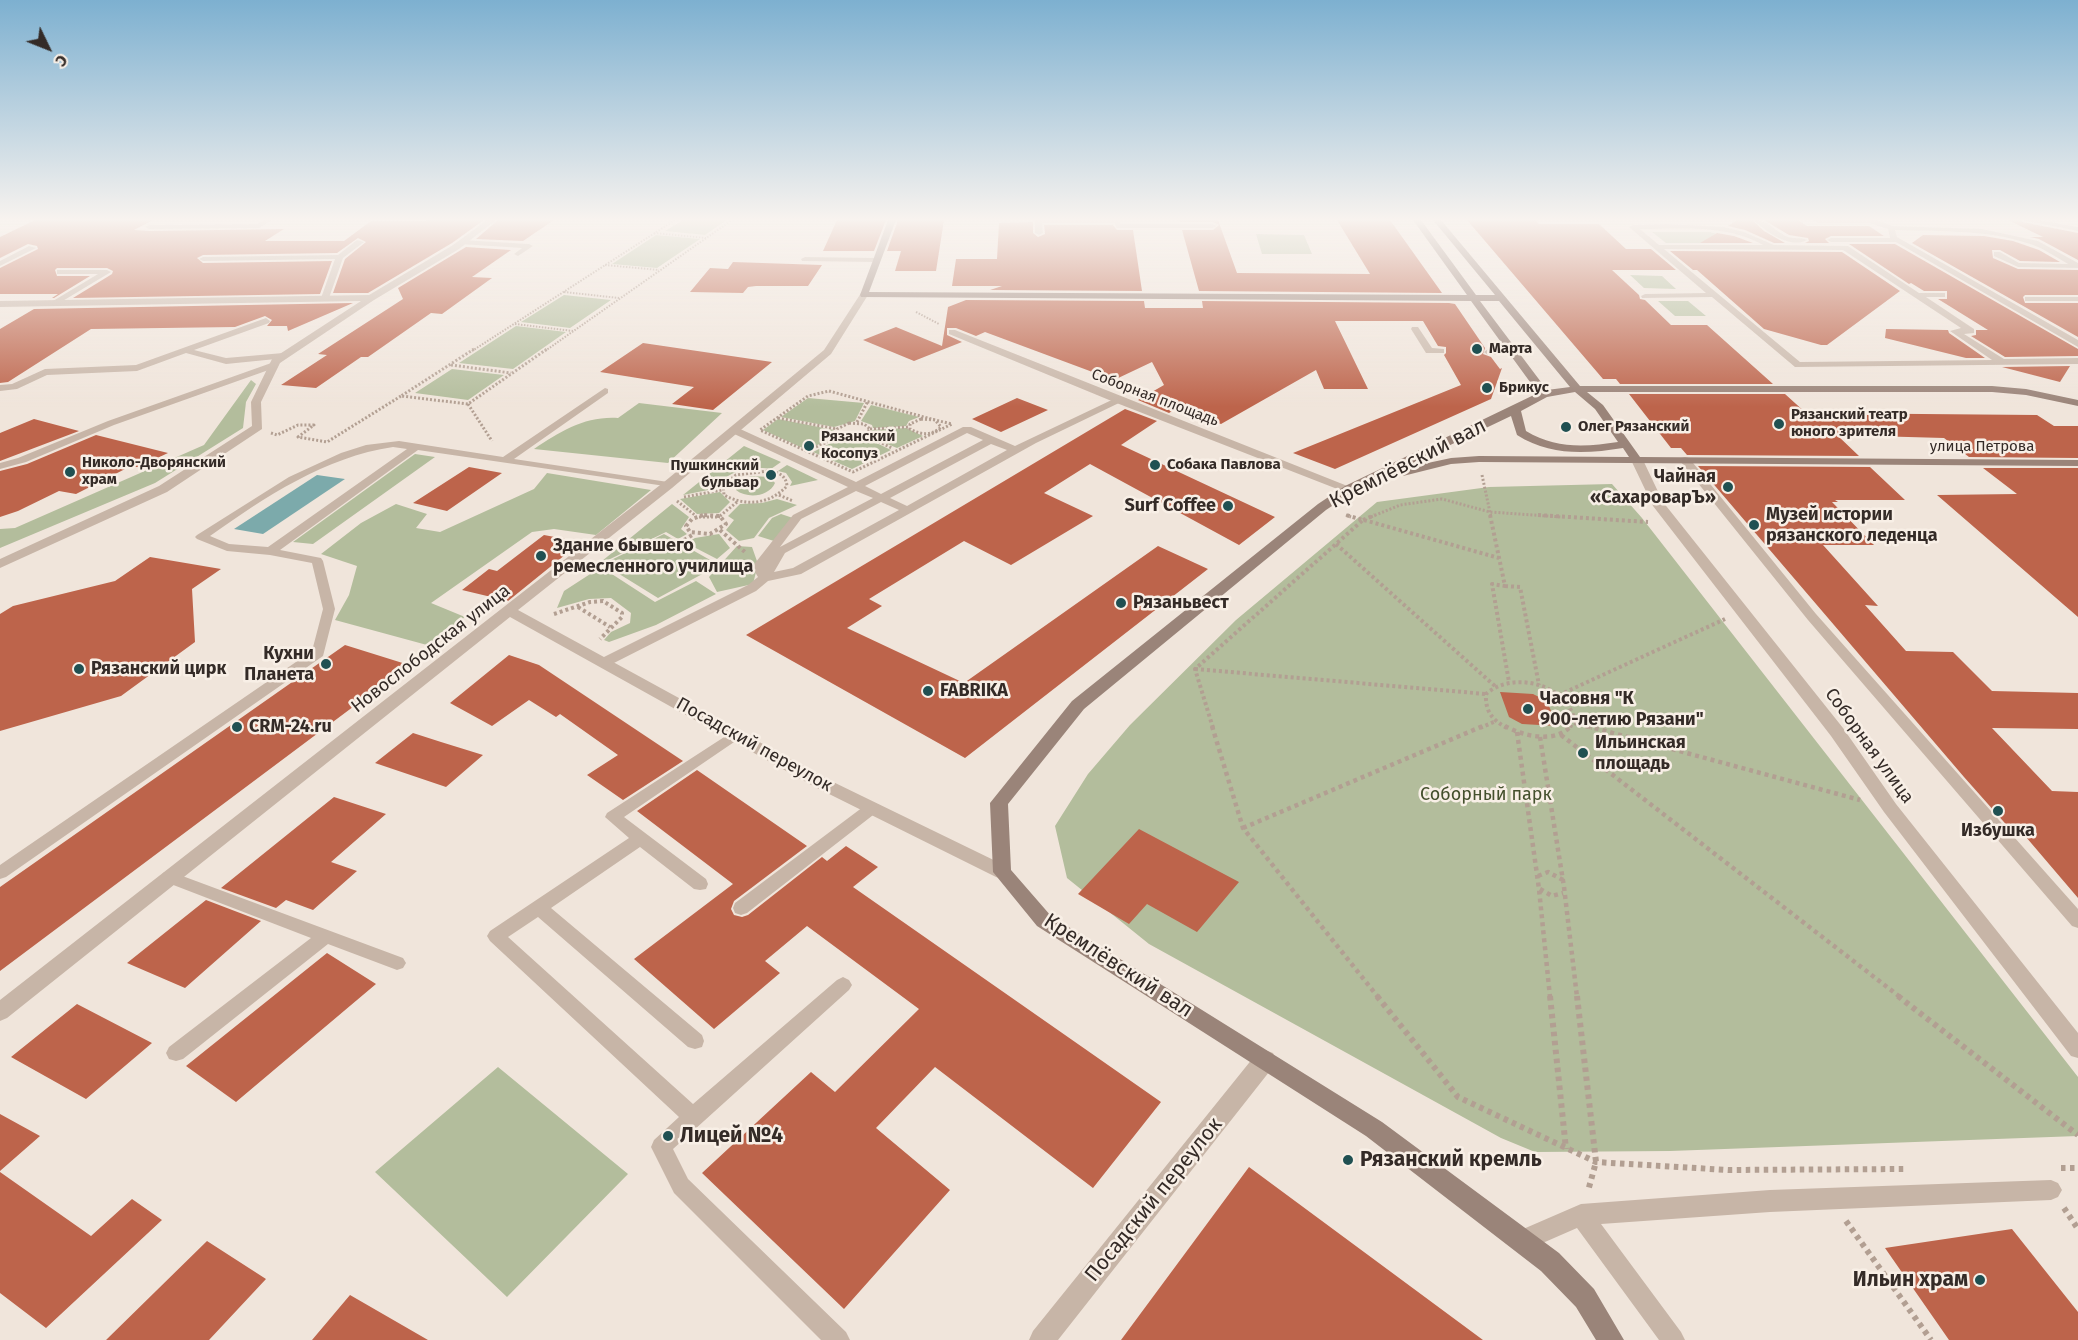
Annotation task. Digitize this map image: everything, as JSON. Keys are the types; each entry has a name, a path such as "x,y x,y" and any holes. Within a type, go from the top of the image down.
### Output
{"main road":[{"path":"869,283 864,295 1502,298"},
{"path":"1462,283 1544,394"},
{"path":"1489,283 1577,389 1599,407 1637,460"},
{"path":"1626,444 1567,453 1521,433 1515,411 1544,394 1577,389 1992,389 2026,392 2076,401"},
{"name":"Кремлёвский вал","path":"1515,411 1349,489 1322,507 1078,705 999,803 1002,872 1044,921 1374,1129 1550,1262 1585,1298 1611,1340"},
{"name":"улица Петрова","path":"1349,489 1422,466 1479,459 1567,453 1637,460 2078,463"}],"street":[{"path":"0,564 163,489 258,427 256,402 277,361 396,283"},
{"name":"Новослободская улица","path":"0,1012 169,877 511,612 675,492 734,430 828,352 864,295"},
{"path":"0,304 371,298"},
{"name":"Соборная площадь","path":"952,332 1118,400 1349,489"},
{"name":"Соборная улица","path":"1637,460 1657,503 1837,732 1890,808 2078,1049"},
{"name":"Посадский переулок","path":"511,612 605,654 735,735 872,808 1002,872"},
{"name":"Посадский переулок","path":"1043,1339 1265,1060"}],"lane":[{"path":"56,303 90,283"},
{"path":"325,298 331,283"},
{"path":"1699,283 1798,365 2078,361"},
{"path":"1898,283 1971,331 1954,331 2002,362"},
{"path":"1972,283 2078,344"},
{"path":"1644,296 1714,295"},
{"path":"1917,295 1942,295"},
{"path":"2028,299 2078,299"},
{"path":"0,388 14,387 45,372 137,368 266,321"},
{"path":"1415,328 1429,351 1441,351"},
{"path":"185,350 225,362 277,361"},
{"path":"1488,352 1514,351"},
{"path":"0,466 22,460 111,423 277,361"},
{"path":"504,461 605,392"},
{"path":"764,578 797,571 1015,450 1118,400"},
{"path":"764,578 758,567 797,517 855,486 967,429 1015,450"},
{"path":"734,430 907,510"},
{"path":"605,654 752,588 764,578 781,551 991,440"},
{"path":"0,873 318,653 329,609 317,561 270,551 227,547 201,537 243,508 298,477 356,450 394,444 675,492"},
{"path":"270,551 416,447"},
{"path":"1685,460 1812,617 2078,921"},
{"path":"700,884 613,817 735,735"},
{"path":"741,908 872,808"},
{"path":"641,838 496,936 693,1117"},
{"path":"169,877 398,963"},
{"path":"538,908 695,1041"},
{"path":"176,1053 326,936"},
{"path":"838,1340 681,1186 661,1147 843,985"},
{"path":"1522,1241 1581,1215 1830,1199 2051,1190"},
{"path":"1581,1215 1673,1340"}],"path":[{"path":"258,427 277,435 298,425 314,425 298,437 327,442 578,283"},
{"path":"401,396 468,404 642,283"},
{"path":"563,292 620,298"},
{"path":"513,324 573,331"},
{"path":"449,364 512,374"},
{"path":"829,391 952,424 853,472 760,430 777,418 808,396 829,391"},
{"path":"857,422 867,401"},
{"path":"468,404 504,461"},
{"path":"777,418 837,429 844,424 857,422 867,425 870,429"},
{"path":"807,452 840,436 850,438 864,435 870,429 909,427 921,434 937,431 941,424 935,420 921,419 912,422 909,427"},
{"path":"837,429 837,434 840,436"},
{"path":"864,435 898,450"},
{"path":"1479,459 1505,585"},
{"path":"772,471 784,476 787,481 783,491 768,500 737,501 729,499 722,490 729,480 746,472 772,471"},
{"path":"675,492 722,490"},
{"path":"675,492 688,512 697,517 720,516 737,501"},
{"path":"1195,669 1363,520 1400,504 1442,499 1490,512 1673,523"},
{"path":"1322,507 1499,558"},
{"path":"697,517 686,526 690,532 695,534 708,534 720,530 726,524 720,516"},
{"path":"720,530 754,560 758,567"},
{"path":"679,543 695,534"},
{"path":"1336,544 1495,686"},
{"path":"1509,682 1492,584 1520,587 1539,685"},
{"path":"553,614 603,601 622,613 619,621 595,643 605,654"},
{"path":"552,606 553,614 561,621"},
{"path":"578,607 610,627"},
{"path":"1558,695 1742,611"},
{"path":"1195,669 1486,694 1495,686 1509,682 1539,685 1558,695 1573,711 1574,723 1561,735 1540,737 1517,732 1496,721 1486,708 1486,694"},
{"path":"1195,669 1243,828 1458,1097 1596,1162 1728,1170 1913,1169"},
{"path":"1243,828 1496,721"},
{"path":"1574,723 1890,808"},
{"path":"1517,732 1539,889 1566,1149"},
{"path":"1561,735 2078,1135"},
{"path":"1540,737 1563,880 1596,1162"},
{"path":"1537,877 1548,872 1563,880"},
{"path":"1539,889 1552,896 1563,893"},
{"path":"2054,1168 2078,1168"},
{"path":"1830,1199 1931,1340"}],"green space":[{"path":"1638,283 1669,283 1676,289 1644,288"},
{"path":"564,295 611,300 570,328 521,322"},
{"path":"1658,301 1688,301 1706,316 1675,316"},
{"path":"516,326 566,332 513,369 459,363"},
{"path":"452,369 504,375 468,400 415,393"},
{"path":"251,380 256,384 246,402 243,428 155,483 0,548 0,529 15,528 204,445"},
{"path":"808,398 864,403 855,421 834,427 781,417"},
{"path":"639,403 722,413 668,463 534,449 584,422 618,418"},
{"path":"871,405 919,417 909,421 906,426 873,428 872,425 861,421"},
{"path":"778,419 834,430 832,434 836,436 807,450 763,430"},
{"path":"906,428 923,436 897,448 868,436 872,430"},
{"path":"864,437 891,450 852,469 813,452 841,438"},
{"path":"744,446 781,462 771,469 757,468 733,473 718,488 683,495"},
{"path":"415,454 435,457 313,544 293,542"},
{"path":"787,465 818,480 790,486 792,482 786,473 778,471"},
{"path":"547,473 651,490 596,535 554,529 532,532 431,603 465,617 427,645 335,620 349,595 357,566 321,554 361,523 396,504 427,514 416,528 440,532 534,489"},
{"path":"751,476 770,477 775,483 763,494 746,495 736,490 736,484"},
{"name":"Соборный парк","path":"1612,484 1642,518 2078,1077 2078,1136 1670,1151 1535,1152 1501,1138 1149,944 1067,878 1055,826 1088,774 1130,725 1236,620 1377,502 1489,487"},
{"path":"720,492 730,502 719,513 697,514 680,499"},
{"path":"777,499 797,505 769,518 754,538 739,541 726,530 734,520 728,516 740,504 762,503"},
{"path":"672,504 689,517 681,529 687,534 678,539 666,532 602,561"},
{"path":"781,514 793,518 774,541 758,536 772,518"},
{"path":"664,534 719,565 658,598 603,564"},
{"path":"719,534 730,548 717,559 686,543 695,538"},
{"path":"737,546 752,547 758,564 753,584 717,592 709,577"},
{"path":"601,567 655,602 696,581 716,594 656,625 609,642 604,640 611,632 630,623 631,613 611,598 589,599 557,608 564,591"},
{"path":"498,1067 628,1174 507,1297 375,1172"}],"water":[{"path":"317,475 345,479 263,534 234,529"}],"building":[{"path":"0,283 79,283 54,298 52,298 58,294 0,294"},
{"path":"98,283 324,283 320,294 73,298"},
{"path":"337,283 386,283 368,293 333,293"},
{"path":"407,283 486,283 442,314 431,313 368,357 361,357 316,388 281,385 327,355 318,354 403,299 398,288"},
{"path":"698,283 810,283 808,286 748,287 743,293 690,292"},
{"path":"953,283 1141,283 1142,291 990,290 1002,286 952,286"},
{"path":"1197,283 1435,283 1442,293 1199,291"},
{"path":"1520,283 1626,283 1639,295 1640,299 1645,300 1671,325 1707,325 1773,384 1620,384 1616,379 1603,379"},
{"path":"1711,283 1887,283 1900,291 1827,345 1764,329"},
{"path":"1907,283 1962,283 2078,349 2078,356 2005,357 1971,336 1976,335 1976,330 1988,330 1938,299 1947,299 1947,291 1924,291"},
{"path":"1982,283 2078,283 2078,295 2025,295 2023,297 2025,303 2078,303 2078,337"},
{"path":"966,300 1144,301 1145,308 1203,308 1202,301 1449,303 1455,304 1485,348 1483,354 1491,357 1500,369 1502,368 1491,399 1335,469 1293,453 1461,385 1444,355 1446,347 1438,346 1423,321 1335,321 1368,389 1324,389 1316,370 1221,424 1177,408 1169,413 1138,400 1164,385 1152,362 1114,380 985,332 976,336 956,328 947,328 947,335 962,342 914,361 863,340 896,327 942,346 948,307"},
{"path":"353,303 288,331 287,326 267,326 272,320 265,316 235,327 91,329 8,382 0,383 0,329 34,309"},
{"path":"1886,329 1948,330 1985,358 1966,358 1885,338"},
{"path":"643,343 772,362 713,410 672,404 694,387 600,372"},
{"path":"2070,366 2060,382 2002,367"},
{"path":"1629,394 1785,394 1806,413 2037,415 2054,426 2078,426 2078,458 1969,457 1944,438 1837,435 1859,456 1687,455 1681,448 1671,448"},
{"path":"1017,398 1048,410 1001,432 972,419"},
{"name":"Рязаньвест","path":"1125,409 1157,421 1121,445 1275,517 1239,545 1090,464 1044,493 1093,516 1011,565 964,541 869,599 882,606 847,628 964,683 1158,546 1208,569 965,758 746,635"},
{"path":"34,419 79,431 0,461 0,433"},
{"name":"Николо-Дворянский храм","path":"96,435 168,453 138,467 129,467 76,494 59,491 0,517 0,471 27,464"},
{"path":"1698,466 1870,467 1905,500 1835,500 1838,502 1832,502 1874,545 1823,545 1878,606 1865,605 1906,651 1953,652 1992,691 2078,693 2078,729 1992,728 2052,791 2078,792 2078,898 2020,830 2011,830 1964,777"},
{"path":"469,467 502,473 447,511 413,503"},
{"path":"1983,468 2078,468 2078,617 1937,495 2017,494"},
{"name":"Здание бывшего ремесленного училища","path":"544,535 581,542 508,601 462,590 489,569 497,571"},
{"name":"Рязанский цирк","path":"150,557 221,569 192,589 195,642 121,696 0,731 0,614 13,606 115,581"},
{"path":"345,645 409,665 0,971 0,887"},
{"path":"509,655 539,665 683,761 623,800 587,775 618,755 560,714 556,717 529,700 492,726 450,703"},
{"name":"Часовня \"К 900-летию Рязани\"","path":"1500,692 1533,694 1547,701 1557,726 1522,724 1509,717"},
{"path":"413,733 483,755 446,787 375,763"},
{"path":"697,770 807,846 734,901 731,909 734,915 742,917 748,915 822,857 827,861 846,846 878,867 853,887 1161,1102 1093,1188 935,1067 876,1128 950,1190 844,1309 702,1173 811,1072 835,1092 919,1009 807,926 765,961 780,973 714,1029 634,959 733,884 637,811"},
{"path":"334,797 386,814 331,862 357,871 313,910 286,900 276,908 221,888"},
{"path":"1139,829 1239,882 1197,932 1147,904 1129,924 1078,894"},
{"path":"206,900 261,921 185,988 127,963"},
{"path":"327,953 376,984 236,1102 186,1066"},
{"path":"77,1004 152,1043 86,1099 11,1057"},
{"path":"0,1114 40,1136 0,1171"},
{"path":"1249,1167 1483,1340 1121,1340"},
{"path":"0,1172 91,1236 132,1199 162,1220 46,1328 0,1293"},
{"name":"Ильин храм","path":"2012,1229 2078,1312 2078,1340 1949,1340 1885,1248"},
{"path":"207,1241 266,1279 209,1340 106,1340"},
{"path":"350,1295 428,1340 312,1340"}],"place":[{"name":"Марта","path":"1477,349"},
{"name":"Брикус","path":"1487,388"},
{"name":"Рязанский театр юного зрителя","path":"1779,424"},
{"name":"Олег Рязанский","path":"1566,427"},
{"name":"Рязанский Косопуз","path":"809,446"},
{"name":"Собака Павлова","path":"1155,465"},
{"name":"Николо-Дворянский храм","path":"70,472"},
{"name":"Пушкинский бульвар","path":"771,475"},
{"name":"Чайная «СахароварЪ»","path":"1728,487"},
{"name":"Surf Coffee","path":"1228,506"},
{"name":"Музей истории рязанского леденца","path":"1754,525"},
{"name":"Здание бывшего ремесленного училища","path":"541,556"},
{"name":"Рязаньвест","path":"1121,603"},
{"name":"Кухни Планета","path":"326,664"},
{"name":"Рязанский цирк","path":"79,669"},
{"name":"FABRIKA","path":"928,691"},
{"name":"Часовня \"К 900-летию Рязани\"","path":"1528,709"},
{"name":"CRM-24.ru","path":"237,727"},
{"name":"Ильинская площадь","path":"1583,753"},
{"name":"Избушка","path":"1998,811"},
{"name":"Лицей №4","path":"668,1136"},
{"name":"Рязанский кремль","path":"1348,1160"},
{"name":"Ильин храм","path":"1980,1280"}]}
